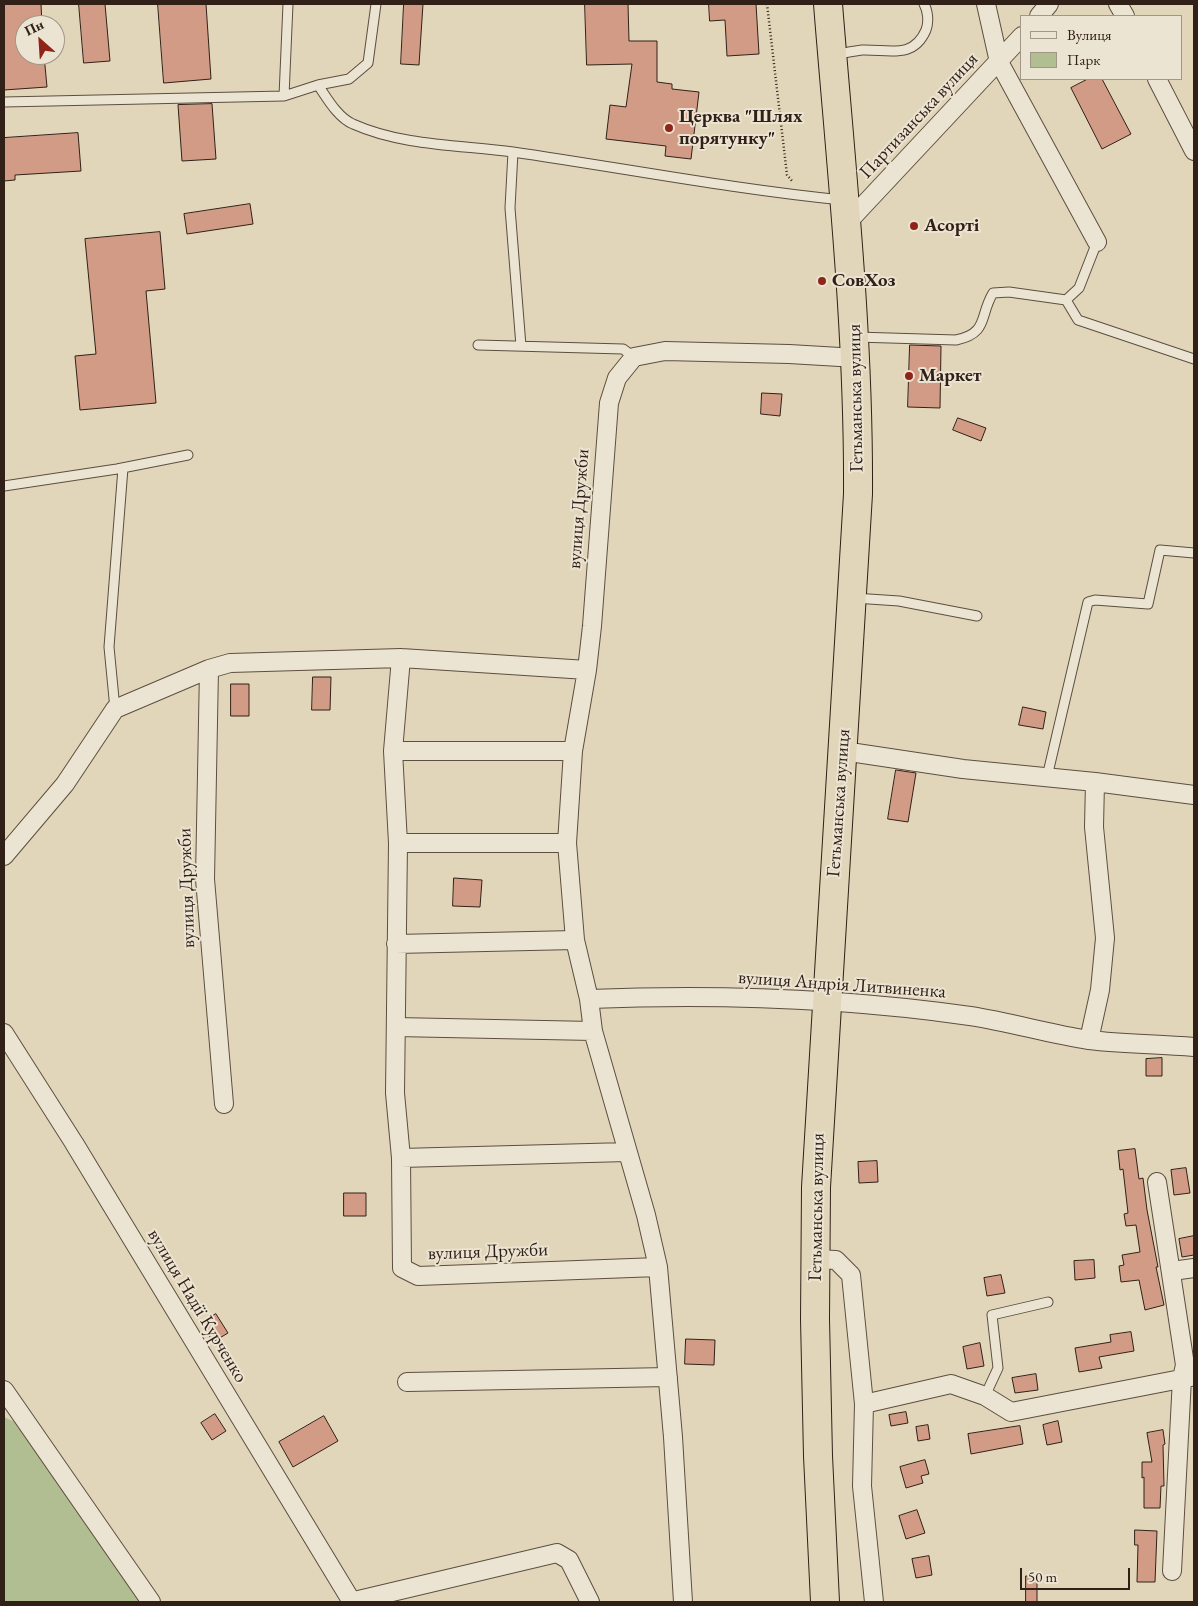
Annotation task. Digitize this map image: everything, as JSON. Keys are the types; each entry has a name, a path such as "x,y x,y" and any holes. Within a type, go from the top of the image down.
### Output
{"highway":[{"name":"Гетьманська вулиця","path":"825,1602 818,1456 815,1259 816,1187 858,494 856,347 828,4"}],"street":[{"path":"986,4 999,62 1097,242"},
{"path":"1040,15 1050,4"},
{"path":"1118,4 1124,15"},
{"name":"Партизанська вулиця","path":"845,212 999,62 1020,38"},
{"path":"1158,80 1194,151"},
{"path":"634,357 665,351 789,354 856,347"},
{"name":"вулиця Дружби","path":"634,357 617,378 609,403 587,670 573,751 567,843 575,940 589,999 593,1030 646,1215 658,1267 668,1377 683,1602"},
{"path":"4,856 65,784 115,709 209,669 230,663 401,658 587,670"},
{"name":"вулиця Дружби","path":"401,658 393,751 398,843 395,1093 401,1158 402,1268 418,1276 658,1267"},
{"name":"вулиця Дружби","path":"209,669 205,879 224,1104"},
{"path":"393,751 573,751"},
{"path":"843,751 963,769 1095,782 1194,795"},
{"path":"1089,1040 1100,990 1105,938 1094,827 1095,782"},
{"path":"398,843 567,843"},
{"path":"396,944 575,940"},
{"name":"вулиця Андрія Литвиненка","path":"589,999 640,997 755,998 827,1002 970,1016 1089,1040 1194,1047"},
{"path":"396,1027 593,1030"},
{"name":"вулиця Надії Курченко","path":"4,1033 79,1152 351,1602"},
{"path":"401,1158 627,1152"},
{"path":"1157,1182 1188,1377 1172,1572"},
{"path":"815,1259 836,1260 851,1275 864,1404 862,1486 874,1602"},
{"path":"1172,1271 1194,1268"},
{"path":"408,1382 668,1377"},
{"path":"864,1404 950,1384 985,1396 1012,1412 1188,1377"},
{"path":"6,1399 151,1602"},
{"path":"351,1602 557,1553 569,1560 590,1602"}],"lane":[{"path":"284,96 288,4"},
{"path":"4,102 284,96 318,85 348,79 368,64 376,4"},
{"path":"832,55 860,50 906,51 921,40 927,26 927,9 924,4"},
{"path":"318,85 332,106 351,124 401,139 513,152 708,183 805,196 845,212"},
{"path":"513,152 510,208 521,346"},
{"path":"1066,300 1079,288 1097,242"},
{"path":"856,347 956,340 970,337 978,330 993,293 1009,292 1066,300"},
{"path":"1066,300 1078,320 1194,359"},
{"path":"478,345 623,349 634,357"},
{"path":"4,486 123,468 188,455"},
{"path":"115,709 109,647 123,468"},
{"path":"1047,777 1088,602 1095,600 1148,604 1160,550 1194,553"},
{"path":"852,598 899,601 977,616"},
{"path":"985,1396 998,1368 992,1315 1048,1302"}],"path":[{"path":"766,4 787,175 805,196"}],"green space":[{"path":"4,1417 17,1423 141,1602 4,1602"}],"building":[{"path":"4,4 41,4 42,15 15,15 15,65 45,65 47,87 4,90"},
{"path":"79,4 105,4 110,61 84,63"},
{"path":"158,4 206,4 211,79 164,83"},
{"path":"404,4 423,4 419,65 401,64"},
{"path":"585,4 628,4 629,41 657,41 657,82 672,84 672,89 699,92 691,159 665,156 666,146 606,139 610,105 626,107 632,64 587,65"},
{"path":"709,4 756,4 759,54 727,56 725,20 710,21"},
{"path":"1086,80 1103,80 1131,134 1102,149 1071,88"},
{"path":"212,104 216,159 182,161 178,105"},
{"path":"78,133 81,171 15,175 15,180 4,181 4,138"},
{"path":"250,204 253,224 187,234 184,214"},
{"path":"160,232 165,289 146,291 156,403 80,410 75,356 96,354 85,239"},
{"path":"910,345 941,346 940,408 908,407"},
{"path":"762,393 782,394 780,416 761,414"},
{"path":"958,418 986,428 981,441 953,430"},
{"path":"313,677 331,677 330,710 312,710"},
{"path":"231,684 249,684 249,716 231,716"},
{"path":"1023,707 1046,712 1043,729 1019,725"},
{"path":"896,770 916,773 908,822 888,819"},
{"path":"454,878 482,880 480,907 453,906"},
{"path":"1162,1058 1162,1076 1146,1076 1146,1059"},
{"path":"1135,1149 1139,1179 1143,1178 1158,1267 1156,1267 1164,1305 1145,1310 1139,1280 1121,1282 1119,1266 1124,1265 1122,1255 1140,1252 1136,1225 1126,1226 1124,1214 1128,1213 1123,1169 1120,1170 1118,1151"},
{"path":"877,1161 878,1182 859,1183 858,1162"},
{"path":"1186,1168 1190,1193 1174,1195 1171,1170"},
{"path":"344,1193 366,1193 366,1216 344,1216"},
{"path":"1194,1236 1194,1255 1182,1257 1179,1239"},
{"path":"1094,1260 1095,1278 1075,1280 1074,1261"},
{"path":"1001,1275 1005,1293 987,1296 984,1278"},
{"path":"216,1314 228,1333 213,1342 201,1323"},
{"path":"1131,1332 1134,1351 1099,1357 1102,1368 1079,1372 1075,1348 1111,1342 1110,1335"},
{"path":"686,1339 715,1340 714,1365 685,1364"},
{"path":"980,1343 984,1366 967,1369 963,1347"},
{"path":"1036,1374 1038,1390 1015,1393 1012,1378"},
{"path":"906,1412 908,1423 891,1426 889,1415"},
{"path":"215,1414 226,1431 212,1440 201,1423"},
{"path":"324,1416 338,1441 293,1467 279,1442"},
{"path":"1058,1421 1062,1442 1047,1445 1043,1425"},
{"path":"928,1425 930,1439 918,1441 916,1427"},
{"path":"1020,1426 1023,1444 971,1454 968,1434"},
{"path":"1163,1430 1165,1444 1163,1445 1164,1486 1161,1486 1160,1508 1144,1508 1142,1462 1152,1462 1147,1433"},
{"path":"925,1460 929,1474 921,1476 923,1483 906,1488 900,1467"},
{"path":"917,1510 925,1533 906,1539 899,1516"},
{"path":"1135,1530 1157,1531 1155,1582 1137,1582 1138,1545 1135,1545"},
{"path":"929,1556 932,1575 916,1578 912,1559"},
{"path":"1026,1576 1037,1576 1037,1602 1026,1602"}],"place":[{"name":"Церква \"Шлях порятунку\"","path":"669,128"},
{"name":"Асорті","path":"914,226"},
{"name":"СовХоз","path":"822,281"},
{"name":"Маркет","path":"909,376"}]}
